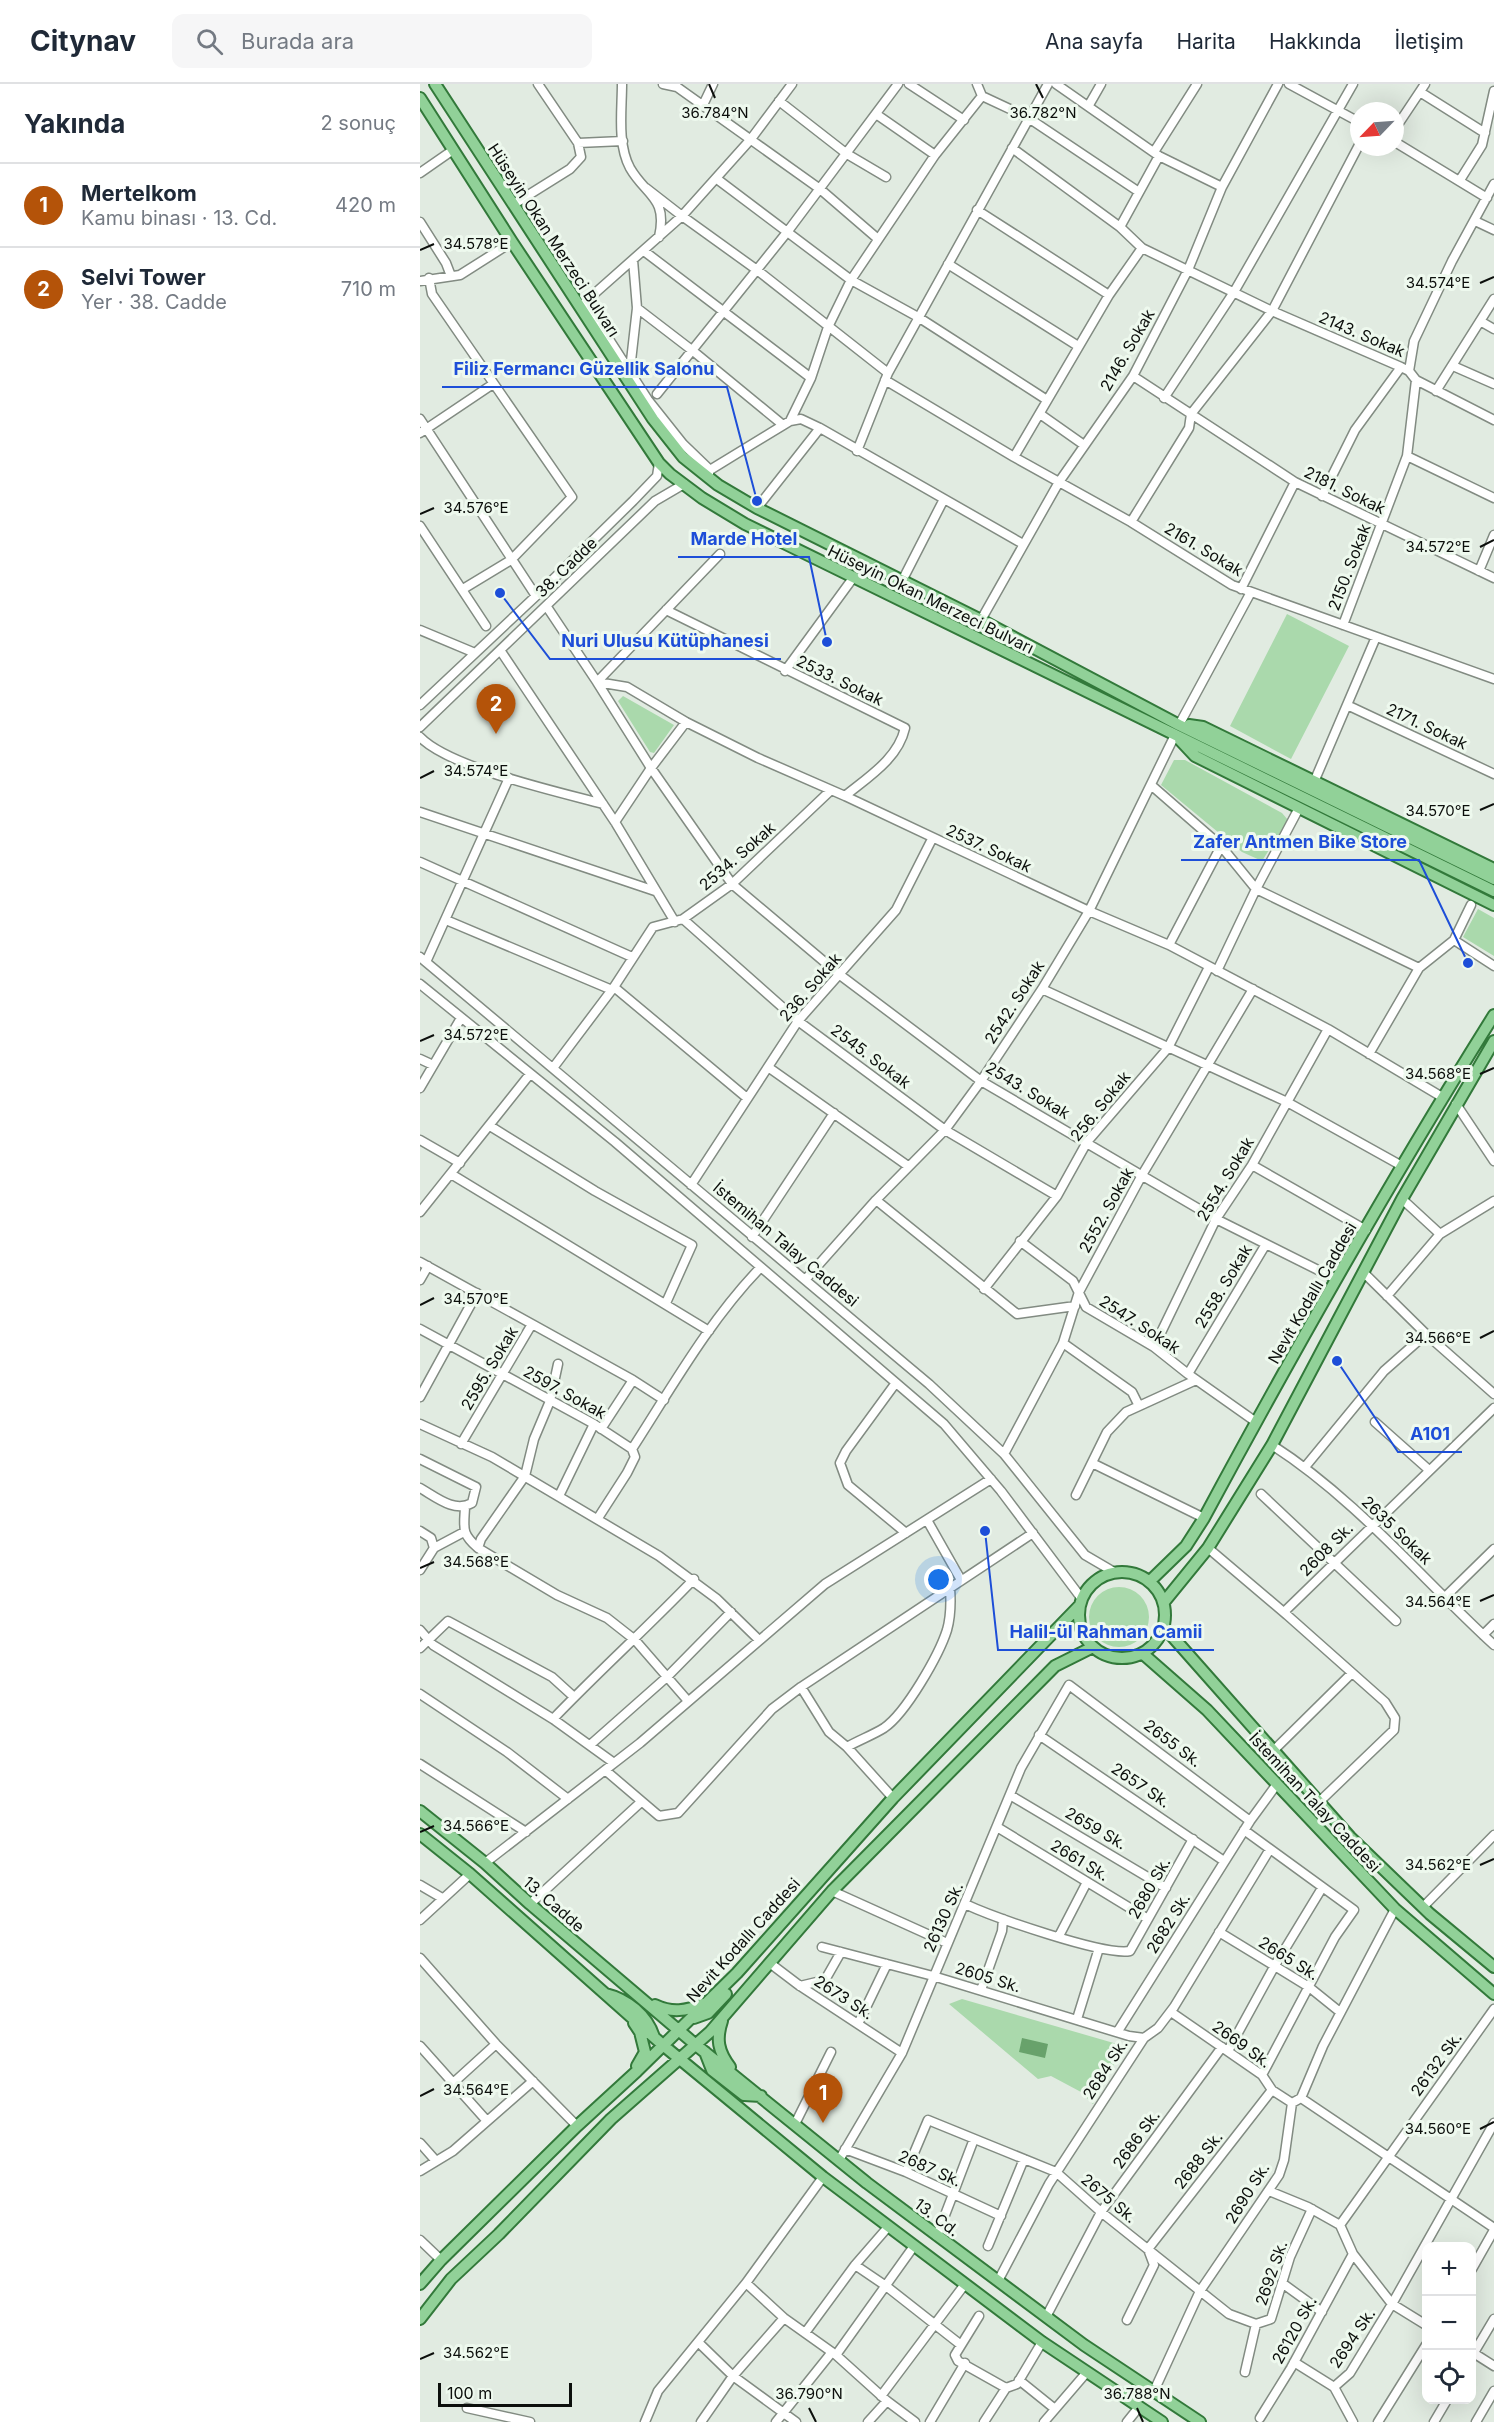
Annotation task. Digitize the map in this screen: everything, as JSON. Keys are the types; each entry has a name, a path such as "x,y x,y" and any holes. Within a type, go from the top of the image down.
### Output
{"main road":[{"name":"Hüseyin Okan Merzeci Bulvarı","path":"435,84 653,419 683,457 757,508 981,620 1177,730 1494,891"},
{"name":"Hüseyin Okan Merzeci Bulvarı","path":"420,98 512,242 659,463 684,484 745,524 853,578 1494,879"},
{"path":"1494,869 1203,727 1177,730 1195,756 1494,905"},
{"path":"1468,892 1484,906 1494,910"},
{"name":"Nevit Kodallı Caddesi","path":"1150,1581 1186,1546 1204,1518 1336,1279 1442,1097 1494,1015"},
{"name":"Nevit Kodallı Caddesi","path":"1164,1602 1208,1548 1272,1445 1402,1199 1494,1041"},
{"path":"1127,1571 1150,1581 1164,1602 1164,1627 1152,1647 1129,1658 1115,1658 1102,1654 1093,1647 1081,1628 1081,1602 1092,1583 1102,1576 1127,1571"},
{"name":"Nevit Kodallı Caddesi","path":"420,2284 441,2260 577,2126 664,2046 735,1975 893,1798 1081,1602"},
{"name":"İstemihan Talay Caddesi","path":"1164,1627 1318,1803 1423,1907 1494,1967"},
{"path":"420,2319 451,2279 499,2234 611,2119 666,2069 700,2048 710,2031 771,1964 832,1891 1054,1666 1093,1647"},
{"name":"İstemihan Talay Caddesi","path":"1142,1653 1206,1710 1395,1909 1494,1994"},
{"name":"13. Cadde","path":"420,1811 485,1863 530,1904 668,2020"},
{"name":"13. Cadde","path":"420,1834 471,1874 654,2037"},
{"path":"691,2019 708,2013 729,1990 735,1975"},
{"path":"605,1994 621,1998 650,2023 654,2037 680,2060 888,2227 1042,2342 1162,2422"},
{"path":"643,2000 665,2010 687,2011 708,2001"},
{"path":"627,2013 640,2032 645,2052 630,2077"},
{"path":"723,2017 716,2038 722,2057 737,2077"},
{"name":"13. Cd.","path":"668,2020 839,2160 938,2236 1046,2317 1200,2422"},
{"path":"700,2048 712,2070 744,2095 761,2096"}],"street":[{"path":"514,204 570,169 581,157 578,143 538,84"},
{"path":"622,84 623,141 629,167 658,205 663,220 659,237"},
{"path":"663,84 677,87 751,139 819,189 878,239"},
{"path":"703,105 713,84"},
{"path":"792,84 751,139 682,216 585,302 648,399 709,473 787,423 801,419 1023,544"},
{"path":"657,394 693,351 722,310 788,231 898,84"},
{"path":"909,84 964,120"},
{"path":"977,84 982,96 1028,117 1139,192"},
{"path":"857,451 886,376 1048,84"},
{"path":"1056,84 1157,154 1222,187"},
{"path":"1089,105 1101,84"},
{"path":"1120,226 1197,84"},
{"name":"2146. Sokak","path":"981,620 1059,482 1132,376 1188,270 1222,187 1278,84"},
{"path":"1289,84 1350,117"},
{"path":"1164,398 1234,292 1353,84"},
{"path":"1404,116 1423,88 1485,133"},
{"path":"1460,180 1482,145 1494,91"},
{"path":"787,423 811,378 828,327 851,280 935,155 982,96"},
{"path":"779,101 847,154 886,177"},
{"path":"876,114 935,155"},
{"path":"578,143 623,141"},
{"path":"1404,147 1487,198"},
{"name":"2143. Sokak","path":"1011,148 1120,226 1142,248 1272,311 1405,369 1416,380 1494,420"},
{"path":"420,173 453,150"},
{"path":"1131,522 1189,428 1191,414 1272,311 1353,156"},
{"path":"717,179 851,280 918,317 1047,400"},
{"path":"1322,496 1355,430 1405,369 1414,341 1452,261 1494,184"},
{"name":"2161. Sokak","path":"646,188 757,270 886,376 1014,457 1131,522 1232,585 1494,679"},
{"path":"977,210 1109,295"},
{"path":"1475,221 1494,230"},
{"path":"420,222 446,263 451,276"},
{"path":"463,588 511,560 572,496 492,384 424,279 460,275 512,242"},
{"path":"1014,457 1109,295 1142,248"},
{"path":"644,252 811,378"},
{"path":"630,370 637,308 633,261"},
{"path":"948,264 1078,346"},
{"path":"1436,391 1494,298"},
{"path":"637,308 787,423"},
{"path":"1480,321 1494,329"},
{"path":"1453,366 1494,384"},
{"name":"2181. Sokak","path":"1132,376 1295,482 1494,578"},
{"name":"2150. Sokak","path":"1342,625 1407,456 1416,380"},
{"path":"423,431 492,384"},
{"path":"1040,414 1084,445"},
{"path":"420,419 423,431 536,596"},
{"path":"757,508 820,428"},
{"path":"1407,456 1494,498"},
{"name":"38. Cadde","path":"420,705 536,596 657,476 659,463"},
{"path":"1241,589 1295,482"},
{"name":"38. Cadde","path":"420,727 655,501 684,484"},
{"path":"902,581 944,499"},
{"path":"420,526 486,626"},
{"path":"1479,571 1494,535"},
{"path":"547,607 597,682 720,554"},
{"path":"785,670 853,578"},
{"name":"2542. Sokak","path":"806,1280 876,1200 945,1130 981,1081 1042,989 1089,911 1177,730 1251,592"},
{"name":"2533. Sokak","path":"666,610 905,728 903,736 888,761 845,796"},
{"path":"420,630 475,653"},
{"path":"1314,782 1376,637"},
{"name":"2545. Sokak","path":"501,650 615,822 655,891 679,921 798,1021 945,1130 1057,1196"},
{"name":"2537. Sokak","path":"597,682 627,687 686,722 830,791 1089,911 1169,945 1328,1029 1442,1097"},
{"name":"2543. Sokak","path":"597,682 651,768 732,884 840,975 981,1081 1216,1219 1336,1279"},
{"name":"2171. Sokak","path":"1347,705 1494,774"},
{"path":"615,822 651,768 686,722"},
{"path":"420,738 442,754 509,778 603,804"},
{"path":"423,960 446,920 509,778"},
{"path":"1151,785 1221,846 1256,889 1419,968"},
{"name":"2534. Sokak","path":"632,957 653,927 679,921 732,884 830,791"},
{"name":"256. Sokak","path":"984,1289 1057,1196 1087,1142 1168,1048 1299,808"},
{"path":"420,812 655,891"},
{"name":"236. Sokak","path":"691,1185 798,1021 896,910 932,839"},
{"path":"1169,945 1221,846"},
{"path":"420,862 632,957 613,989 554,1068"},
{"path":"1369,1054 1419,968 1454,940 1471,905"},
{"path":"446,920 613,989 747,1098"},
{"path":"1454,940 1494,966"},
{"name":"İstemihan Talay Caddesi","path":"423,960 929,1384 1004,1455 1085,1555 1114,1572"},
{"name":"İstemihan Talay Caddesi","path":"420,984 615,1142 894,1384 944,1424 1033,1533 1081,1602"},
{"path":"1042,989 1287,1102 1402,1166"},
{"name":"2552. Sokak","path":"1004,1455 1063,1343 1079,1292 1142,1175 1253,989"},
{"path":"420,1088 461,1018"},
{"name":"2554. Sokak","path":"1154,1347 1216,1219 1252,1165 1328,1029"},
{"path":"420,1059 433,1065"},
{"path":"768,1067 908,1166"},
{"path":"420,1212 530,1074"},
{"path":"1456,1104 1494,1161"},
{"path":"752,1237 834,1113"},
{"path":"490,1126 595,1191 692,1245 666,1304"},
{"path":"420,1140 460,1163"},
{"path":"1486,1147 1494,1141"},
{"path":"1252,1165 1366,1230"},
{"path":"451,1174 709,1331"},
{"path":"420,1193 430,1198"},
{"path":"1402,1199 1440,1234"},
{"path":"876,1200 1017,1314 1075,1306"},
{"path":"1387,1296 1440,1234 1494,1201"},
{"name":"2547. Sokak","path":"1020,1241 1073,1281 1086,1307 1154,1347 1256,1422"},
{"name":"2558. Sokak","path":"1188,1374 1266,1244"},
{"path":"420,1280 424,1264"},
{"name":"2595. Sokak","path":"424,1264 532,1324 461,1444"},
{"path":"598,1518 627,1473 634,1457 632,1449 709,1331 760,1268"},
{"path":"1363,1272 1426,1334 1494,1394"},
{"path":"420,1397 477,1293"},
{"path":"532,1324 633,1380 664,1400"},
{"name":"2597. Sokak","path":"420,1329 598,1427 632,1449"},
{"path":"1305,1467 1384,1371 1426,1334"},
{"path":"1063,1343 1132,1392 1139,1406"},
{"path":"478,1548 481,1539 525,1476 534,1439 550,1401 558,1364"},
{"path":"559,1496 598,1427 633,1380"},
{"path":"1076,1495 1107,1432 1126,1412 1197,1380"},
{"path":"894,1384 846,1451 840,1463 848,1485 906,1533"},
{"name":"2608 Sk.","path":"1284,1612 1494,1408"},
{"path":"1375,1422 1429,1470"},
{"path":"420,1424 492,1457 598,1518 694,1579 759,1640"},
{"name":"2635 Sokak","path":"1272,1445 1305,1467 1371,1526 1494,1645"},
{"path":"420,1459 476,1487 472,1503 465,1507 452,1506 420,1488"},
{"path":"1092,1463 1204,1518"},
{"path":"485,1863 614,1763 825,1584 991,1479"},
{"path":"1261,1494 1396,1621"},
{"path":"465,1507 464,1532 478,1548 557,1595 608,1618 635,1640 688,1701"},
{"path":"927,1520 961,1580"},
{"path":"420,1531 431,1538 434,1548"},
{"path":"420,1570 434,1548 464,1532"},
{"path":"605,1770 659,1816 678,1813 772,1709 801,1687 1033,1533"},
{"path":"1208,1548 1352,1672 1385,1702 1395,1718 1394,1730 1318,1803"},
{"path":"1445,1597 1494,1549"},
{"path":"553,1719 594,1675 635,1640 694,1579"},
{"path":"847,1747 885,1727 903,1709 919,1685 947,1630 951,1607 950,1588"},
{"path":"590,1745 668,1676 731,1612"},
{"path":"420,1648 448,1621 552,1677 574,1697"},
{"path":"1483,1635 1494,1624"},
{"path":"420,1630 433,1645 553,1719 614,1763"},
{"path":"1273,1751 1352,1672"},
{"name":"26130 Sk.","path":"839,2160 902,2053 1021,1768 1069,1685"},
{"name":"2655 Sk.","path":"1069,1685 1250,1821"},
{"path":"801,1687 829,1732 847,1747 893,1798"},
{"path":"420,1694 507,1752 568,1799"},
{"name":"2657 Sk.","path":"1040,1735 1224,1861"},
{"path":"420,1764 526,1832"},
{"path":"1262,2075 1335,1937 1354,1910 1244,1830 1277,1784"},
{"name":"2659 Sk.","path":"1010,1795 1166,1888"},
{"path":"530,1904 641,1802"},
{"name":"2661 Sk.","path":"997,1827 1148,1919"},
{"name":"2682 Sk.","path":"1118,2031 1244,1830"},
{"path":"1423,1907 1494,1835"},
{"name":"2680 Sk.","path":"1099,1948 1120,1953 1130,1951 1193,1839"},
{"path":"1486,1843 1494,1851"},
{"name":"2684 Sk.","path":"998,2281 1056,2172 1144,2038 1158,2028 1171,2012 1270,1849"},
{"path":"420,1920 471,1874"},
{"path":"1059,1936 1088,1882"},
{"path":"420,1885 442,1898"},
{"name":"2686 Sk.","path":"1046,2317 1101,2212 1225,2049 1322,1888"},
{"path":"832,1891 947,1943"},
{"path":"965,1904 1003,1919 1099,1948 1077,2019"},
{"path":"1292,2103 1301,2098 1340,2012 1395,1909"},
{"path":"981,1990 1002,1930 1003,1919"},
{"name":"2665 Sk.","path":"1219,1932 1309,1987 1340,2012"},
{"name":"2605 Sk.","path":"822,1947 933,1976 1129,2036 1144,2038"},
{"path":"800,1986 825,1980 842,1952"},
{"path":"420,1958 496,2044 577,2126"},
{"name":"2673 Sk.","path":"771,1964 800,1986 902,2053"},
{"path":"858,2024 887,1964"},
{"name":"26132 Sk.","path":"1340,2225 1494,2009"},
{"name":"2669 Sk.","path":"1171,2012 1262,2075 1272,2090 1292,2103"},
{"path":"452,2084 496,2044"},
{"path":"420,2046 424,2058 487,2121"},
{"path":"795,2124 831,2052"},
{"path":"420,2171 453,2151 533,2081"},
{"name":"2688 Sk.","path":"1148,2249 1272,2090"},
{"path":"1301,2098 1494,2229 1476,2262"},
{"name":"2690 Sk.","path":"1154,2391 1200,2291 1279,2175 1284,2160 1292,2103"},
{"name":"2675 Sk.","path":"906,2172 928,2120 1056,2172 1101,2212 1229,2314 1256,2324"},
{"name":"2694 Sk.","path":"1334,2387 1350,2373 1392,2304 1494,2123"},
{"path":"938,2236 974,2139"},
{"path":"420,2143 436,2161"},
{"name":"2687 Sk.","path":"845,2149 906,2172 1001,2216"},
{"path":"988,2246 1024,2159"},
{"path":"649,2421 658,2391 746,2283 823,2177"},
{"path":"1269,2191 1312,2209 1340,2225 1353,2254 1392,2304 1422,2323"},
{"name":"2692 Sk.","path":"1245,2372 1256,2324 1271,2319 1290,2257 1312,2209"},
{"path":"805,2333 855,2265 888,2227"},
{"path":"420,2240 441,2260"},
{"path":"776,2422 834,2354 915,2246"},
{"path":"1127,2320 1154,2265 1148,2249"},
{"name":"26120 Sk.","path":"1260,2418 1294,2362 1353,2254"},
{"path":"855,2265 935,2323 961,2346"},
{"path":"746,2283 784,2318 834,2354 915,2422"},
{"path":"1282,2283 1322,2312"},
{"path":"868,2422 964,2284"},
{"path":"979,2316 956,2355 958,2361 1006,2388"},
{"path":"701,2422 733,2376 784,2318"},
{"path":"1475,2350 1494,2319"},
{"path":"698,2342 733,2376 796,2422"},
{"path":"984,2422 1006,2388 1017,2384 1042,2342"},
{"path":"1378,2422 1423,2350"},
{"path":"1476,2356 1494,2366"},
{"path":"1294,2362 1334,2387 1353,2422"},
{"path":"930,2422 965,2363"},
{"path":"1044,2422 1087,2372"},
{"path":"1019,2380 1055,2409"},
{"path":"1476,2422 1494,2391"},
{"path":"1434,2422 1445,2404"},
{"path":"1127,2422 1139,2407"},
{"path":"467,2408 530,2422"}],"shaded area":[{"path":"1287,614 1349,646 1291,759 1230,726"},
{"path":"623,696 674,725 654,753 650,752 618,701"},
{"path":"1174,760 1185,760 1282,813 1288,820 1262,861 1242,852 1161,785"},
{"path":"1478,909 1494,918 1494,956 1463,937"},
{"path":"1113,1587 1125,1587 1141,1595 1147,1605 1149,1617 1147,1629 1141,1639 1125,1647 1113,1647 1097,1639 1089,1623 1089,1611 1097,1595"},
{"path":"962,1999 1124,2046 1093,2104 1081,2092 1051,2076 1038,2079 949,2004"},
{"path":"1022,2038 1048,2044 1045,2058 1019,2052"}],"place":[{"name":"Filiz Fermancı Güzellik Salonu","path":"757,501"},
{"name":"Nuri Ulusu Kütüphanesi","path":"500,593"},
{"name":"Marde Hotel","path":"827,642"},
{"name":"Selvi Tower","path":"496,734"},
{"name":"Zafer Antmen Bike Store","path":"1468,963"},
{"name":"A101","path":"1337,1361"},
{"name":"Halil-ül Rahman Camii","path":"985,1531"},
{"name":"Mertelkom","path":"823,2123"}]}
